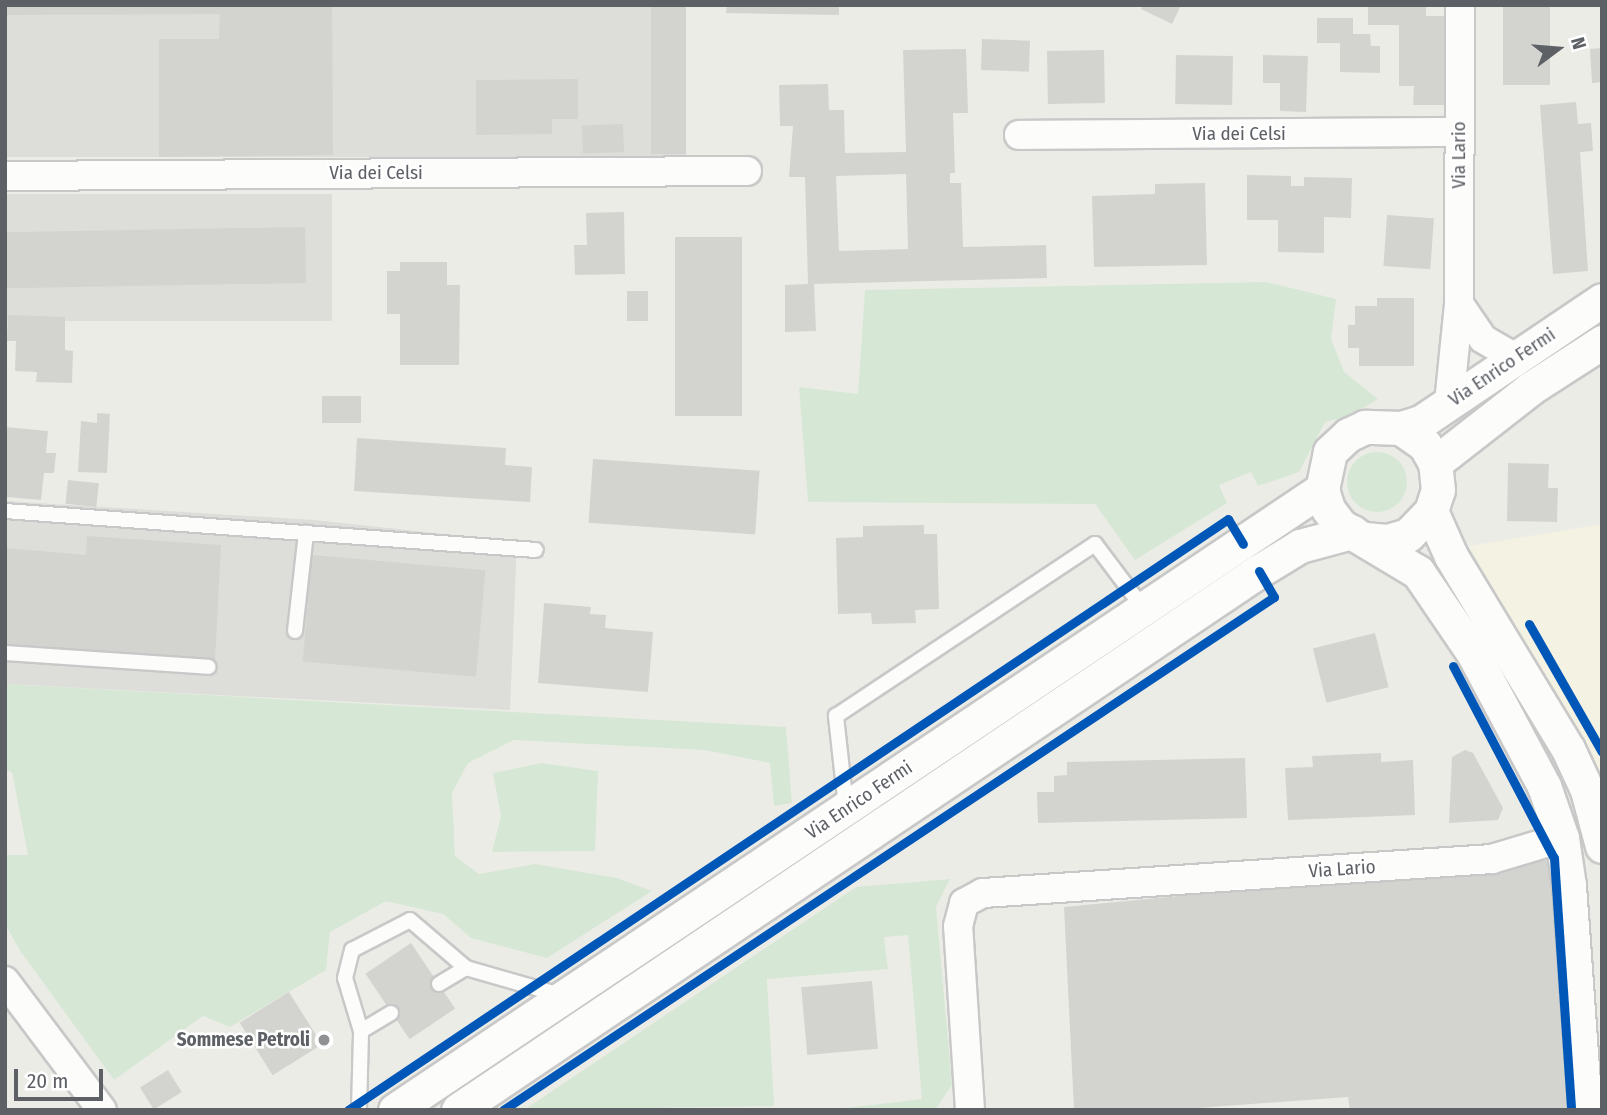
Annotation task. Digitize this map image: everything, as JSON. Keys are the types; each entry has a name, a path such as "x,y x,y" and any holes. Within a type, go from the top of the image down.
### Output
{"street":[{"name":"Via Lario","path":"1449,403 1459,304 1460,5"},
{"name":"Via dei Celsi","path":"1019,135 1459,132"},
{"name":"Via dei Celsi","path":"5,176 747,171"},
{"name":"Via Enrico Fermi","path":"1401,428 1421,422 1602,300"},
{"path":"1459,304 1483,339 1516,358"},
{"name":"Via Enrico Fermi","path":"1435,463 1531,388 1602,342"},
{"path":"1358,536 1387,541 1408,535 1431,511 1438,490 1435,463 1425,445 1401,428 1365,426 1348,435 1330,452 1322,489 1328,509 1358,536 1418,572 1473,653 1544,786 1562,838 1585,1110"},
{"name":"Via Enrico Fermi","path":"395,1110 1322,489"},
{"path":"1431,511 1451,556 1568,749 1601,835"},
{"name":"Via Enrico Fermi","path":"473,1105 1259,571 1300,546 1358,536"},
{"name":"Via Lario","path":"970,1110 958,926 964,903 983,893 1492,859 1562,838"},
{"path":"5,981 102,1110"}],"lane":[{"path":"5,511 536,550"},
{"path":"295,631 306,533"},
{"path":"846,809 836,716 1095,544 1145,610"},
{"path":"5,653 209,667"},
{"path":"359,1110 361,1031 345,978 352,950 410,920 466,968 565,996"},
{"path":"439,984 466,968"},
{"path":"361,1031 391,1013"}],"shaded area":[{"path":"5,5 686,5 686,157 5,157"},
{"path":"5,194 332,194 332,321 5,321"},
{"path":"5,501 314,520 517,542 510,710 5,684"},
{"path":"1602,524 1602,784 1469,546"}],"green space":[{"path":"1266,282 1336,299 1331,339 1344,372 1378,399 1350,416 1325,422 1299,472 1258,486 1251,472 1219,485 1227,503 1135,560 1095,504 808,502 799,387 858,394 865,290"},
{"path":"1371,452 1383,452 1402,465 1407,482 1405,494 1394,507 1383,512 1371,512 1352,499 1347,488 1347,476 1360,457"},
{"path":"5,684 786,727 792,803 774,806 770,763 705,750 514,740 468,763 452,793 455,856 479,874 535,864 617,878 652,891 547,958 471,938 443,914 386,901 330,932 326,970 230,1027 203,1016 114,1080 21,952 5,924 5,855 28,855 12,772 5,770"},
{"path":"541,763 598,771 595,851 492,852 501,816 493,773"},
{"path":"950,879 936,907 952,1085 935,1110 829,1110 922,1099 908,935 884,937 888,969 767,979 774,1106 524,1110 856,887"}],"building":[{"path":"5,5 332,5 333,155 159,157 159,39 219,39 220,14 5,15"},
{"path":"651,5 686,5 686,154 651,154"},
{"path":"727,5 839,5 839,15 726,13"},
{"path":"1143,5 1181,5 1172,24 1141,9"},
{"path":"1368,5 1426,5 1426,16 1446,16 1447,105 1413,105 1414,86 1399,86 1399,25 1368,25"},
{"path":"1503,5 1550,5 1550,85 1503,85"},
{"path":"1317,18 1353,18 1353,34 1370,34 1371,46 1380,46 1380,73 1340,72 1340,43 1317,43"},
{"path":"982,39 1030,41 1029,72 981,70"},
{"path":"1602,48 1602,82 1592,83 1590,49"},
{"path":"966,49 968,113 953,113 955,173 950,173 950,183 961,183 963,247 1046,245 1047,278 814,284 816,331 785,332 785,285 808,284 805,177 789,177 793,126 780,126 779,85 828,84 829,110 844,110 845,153 906,152 903,50","holes":["906,174 908,249 839,251 836,176"]},
{"path":"1104,50 1105,103 1048,104 1047,51"},
{"path":"1176,55 1233,56 1232,105 1175,104"},
{"path":"1263,55 1308,56 1306,112 1280,111 1280,83 1263,83"},
{"path":"578,79 578,119 552,119 552,134 476,135 476,80"},
{"path":"1576,102 1578,124 1591,123 1593,151 1580,152 1588,271 1553,274 1540,105"},
{"path":"623,124 624,152 583,153 582,125"},
{"path":"1247,175 1291,176 1291,186 1304,186 1304,177 1352,178 1351,218 1324,217 1324,253 1278,252 1278,220 1247,220"},
{"path":"1205,183 1207,265 1094,267 1092,196 1155,194 1155,184"},
{"path":"624,212 625,274 575,275 574,245 587,245 586,213"},
{"path":"1387,215 1434,218 1430,269 1383,266"},
{"path":"305,227 306,283 6,288 5,232"},
{"path":"675,237 742,237 742,416 675,416"},
{"path":"400,262 447,262 447,285 460,285 459,365 400,365 400,314 387,314 387,271 400,271"},
{"path":"627,291 648,291 648,321 627,321"},
{"path":"1377,298 1414,298 1414,366 1359,366 1359,348 1348,348 1348,325 1355,325 1355,306 1377,306"},
{"path":"8,315 65,317 65,350 73,351 72,383 36,382 37,372 15,371 16,341 7,341"},
{"path":"322,396 361,396 361,423 322,423"},
{"path":"97,413 110,414 107,473 78,472 81,421 97,423"},
{"path":"5,427 48,431 46,453 56,453 54,473 44,473 41,500 7,497"},
{"path":"357,438 506,448 505,465 532,467 530,502 354,491"},
{"path":"593,459 760,471 755,534 589,523"},
{"path":"1508,463 1549,464 1548,488 1558,488 1557,522 1507,521"},
{"path":"68,480 99,483 96,507 65,504"},
{"path":"924,525 924,534 937,534 939,609 915,610 916,623 872,624 871,613 838,614 836,538 863,537 863,526"},
{"path":"87,536 221,545 215,660 5,645 5,548 86,555"},
{"path":"312,555 485,570 476,677 303,662"},
{"path":"544,603 591,607 590,614 606,615 605,628 653,632 648,692 538,683"},
{"path":"1375,633 1389,687 1326,703 1313,648"},
{"path":"1465,750 1473,753 1503,808 1498,820 1449,823 1452,757"},
{"path":"1381,753 1381,762 1413,760 1415,815 1288,820 1285,768 1313,767 1312,756"},
{"path":"1245,758 1247,818 1038,823 1037,792 1054,792 1054,776 1067,775 1067,762"},
{"path":"1551,860 1568,1110 1350,1110 1348,1097 1170,1110 1074,1110 1064,907"},
{"path":"411,943 455,1008 410,1039 365,974"},
{"path":"872,981 878,1049 807,1055 801,987"},
{"path":"289,992 322,1045 273,1075 240,1023"},
{"path":"168,1070 182,1092 154,1110 140,1087"}],"cycle path":[{"path":"348,1110 1228,519 1243,544"},
{"path":"503,1110 1274,597 1259,571"},
{"path":"1529,624 1602,752"},
{"path":"1453,666 1554,858 1571,1110"}],"place":[{"name":"Sommese Petroli","path":"324,1040"}]}
